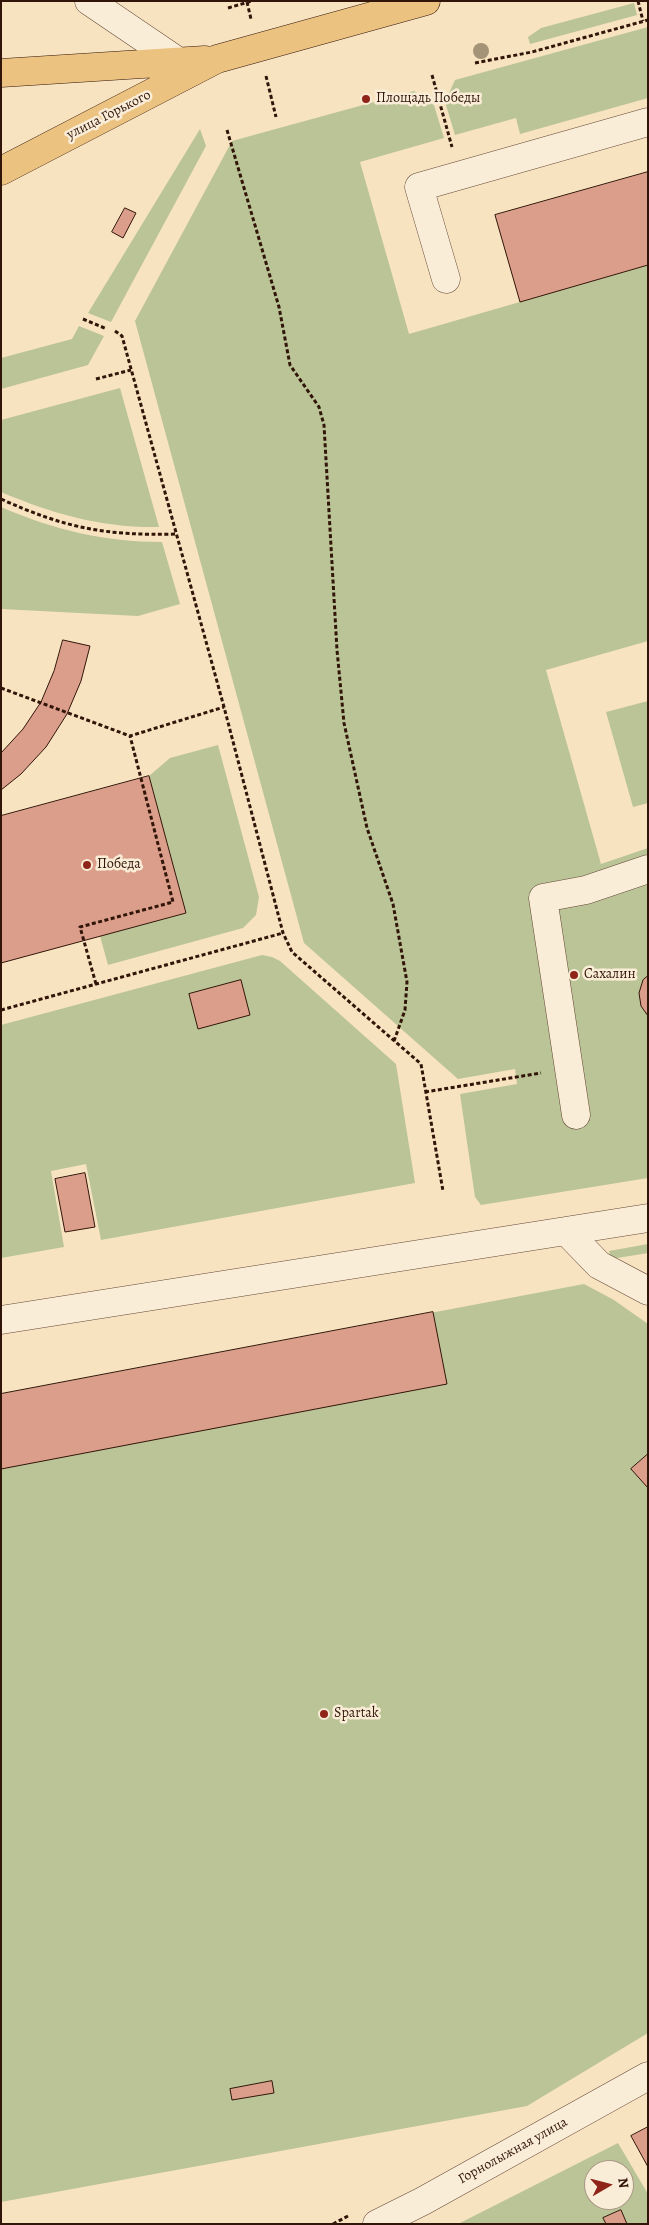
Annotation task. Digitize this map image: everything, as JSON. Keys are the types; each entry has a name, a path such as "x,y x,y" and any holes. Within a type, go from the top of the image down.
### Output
{"main road":[{"name":"улица Горького","path":"1,171 217,60 426,1"},
{"name":"улица Горького","path":"1,73 217,60"}],"street":[{"path":"89,1 179,62"},
{"path":"446,279 419,187 648,122"},
{"path":"576,1116 543,898 586,890 648,869"},
{"path":"1,1320 648,1218"},
{"path":"566,1231 599,1265 648,1291"},
{"name":"Горнолыжная улица","path":"377,2224 423,2201 648,2076"}],"path":[{"path":"228,8 252,1"},
{"path":"638,1 643,21"},
{"path":"475,64 532,52 648,20"},
{"path":"432,75 460,175"},
{"path":"226,130 279,307 290,365 319,406 324,425 337,650 344,723 367,828 393,904 408,982 405,1010 394,1041"},
{"path":"83,319 107,329"},
{"path":"115,331 122,336 224,707 283,933 292,952 421,1064 443,1191"},
{"path":"96,379 131,370"},
{"path":"1,499 36,515 86,530 128,535 176,534"},
{"path":"1,688 130,736 224,707"},
{"path":"96,984 80,926 173,902 130,736"},
{"path":"1,1010 283,933"},
{"path":"426,1092 569,1069"}],"green space":[{"path":"634,3 637,15 530,44 528,37 541,28"},
{"path":"648,27 648,98 520,134 516,118 455,135 445,102 455,80"},
{"path":"414,91 434,105 444,138 360,162 409,334 648,265 648,641 546,670 601,864 648,848 648,1178 481,1205 475,1197 460,1094 517,1084 515,1069 458,1079 304,943 135,321 232,141"},
{"path":"200,129 206,146 111,322 88,313"},
{"path":"79,326 104,336 88,365 1,389 1,358 72,339"},
{"path":"120,388 159,527 118,525 78,518 40,507 1,492 1,420"},
{"path":"1,507 40,522 80,533 120,540 162,542 180,604 138,616 1,609"},
{"path":"648,701 648,803 633,807 606,712"},
{"path":"218,745 259,897 256,915 243,928 108,965 100,936 186,913 149,776 170,758"},
{"path":"262,955 280,961 396,1064 415,1183 101,1240 86,1164 51,1171 64,1247 1,1258 1,1025"},
{"path":"648,1244 648,1253 611,1259 609,1251"},
{"name":"Spartak","path":"584,1284 614,1300 648,1324 648,2033 527,2106 1,2202 1,1394"},
{"path":"618,2143 628,2160 584,2160"},
{"path":"584,2160 584,2210 634,2210 634,2170 648,2194 648,2224 458,2224"}],"building":[{"path":"648,172 648,265 520,302 495,215"},
{"path":"125,208 136,213 123,238 112,232"},
{"path":"63,640 90,646 81,681 67,714 46,747 21,774 1,790 1,753 23,729 41,702 54,671"},
{"name":"Победа","path":"149,776 186,913 1,963 1,816"},
{"path":"648,976 648,1016 641,1006 639,993 643,980"},
{"path":"241,980 250,1015 198,1029 189,994"},
{"path":"85,1173 95,1227 65,1232 55,1179"},
{"path":"433,1312 447,1384 1,1469 1,1394"},
{"path":"648,1454 648,1488 631,1469"},
{"path":"272,2081 274,2093 232,2100 230,2089"},
{"path":"648,2127 648,2167 631,2136"},
{"path":"621,2210 627,2224 606,2224 603,2218"}],"place":[{"name":"Площадь Победы","path":"366,99"},
{"name":"Победа","path":"87,865"},
{"name":"Сахалин","path":"574,975"},
{"name":"Spartak","path":"324,1714"}]}
